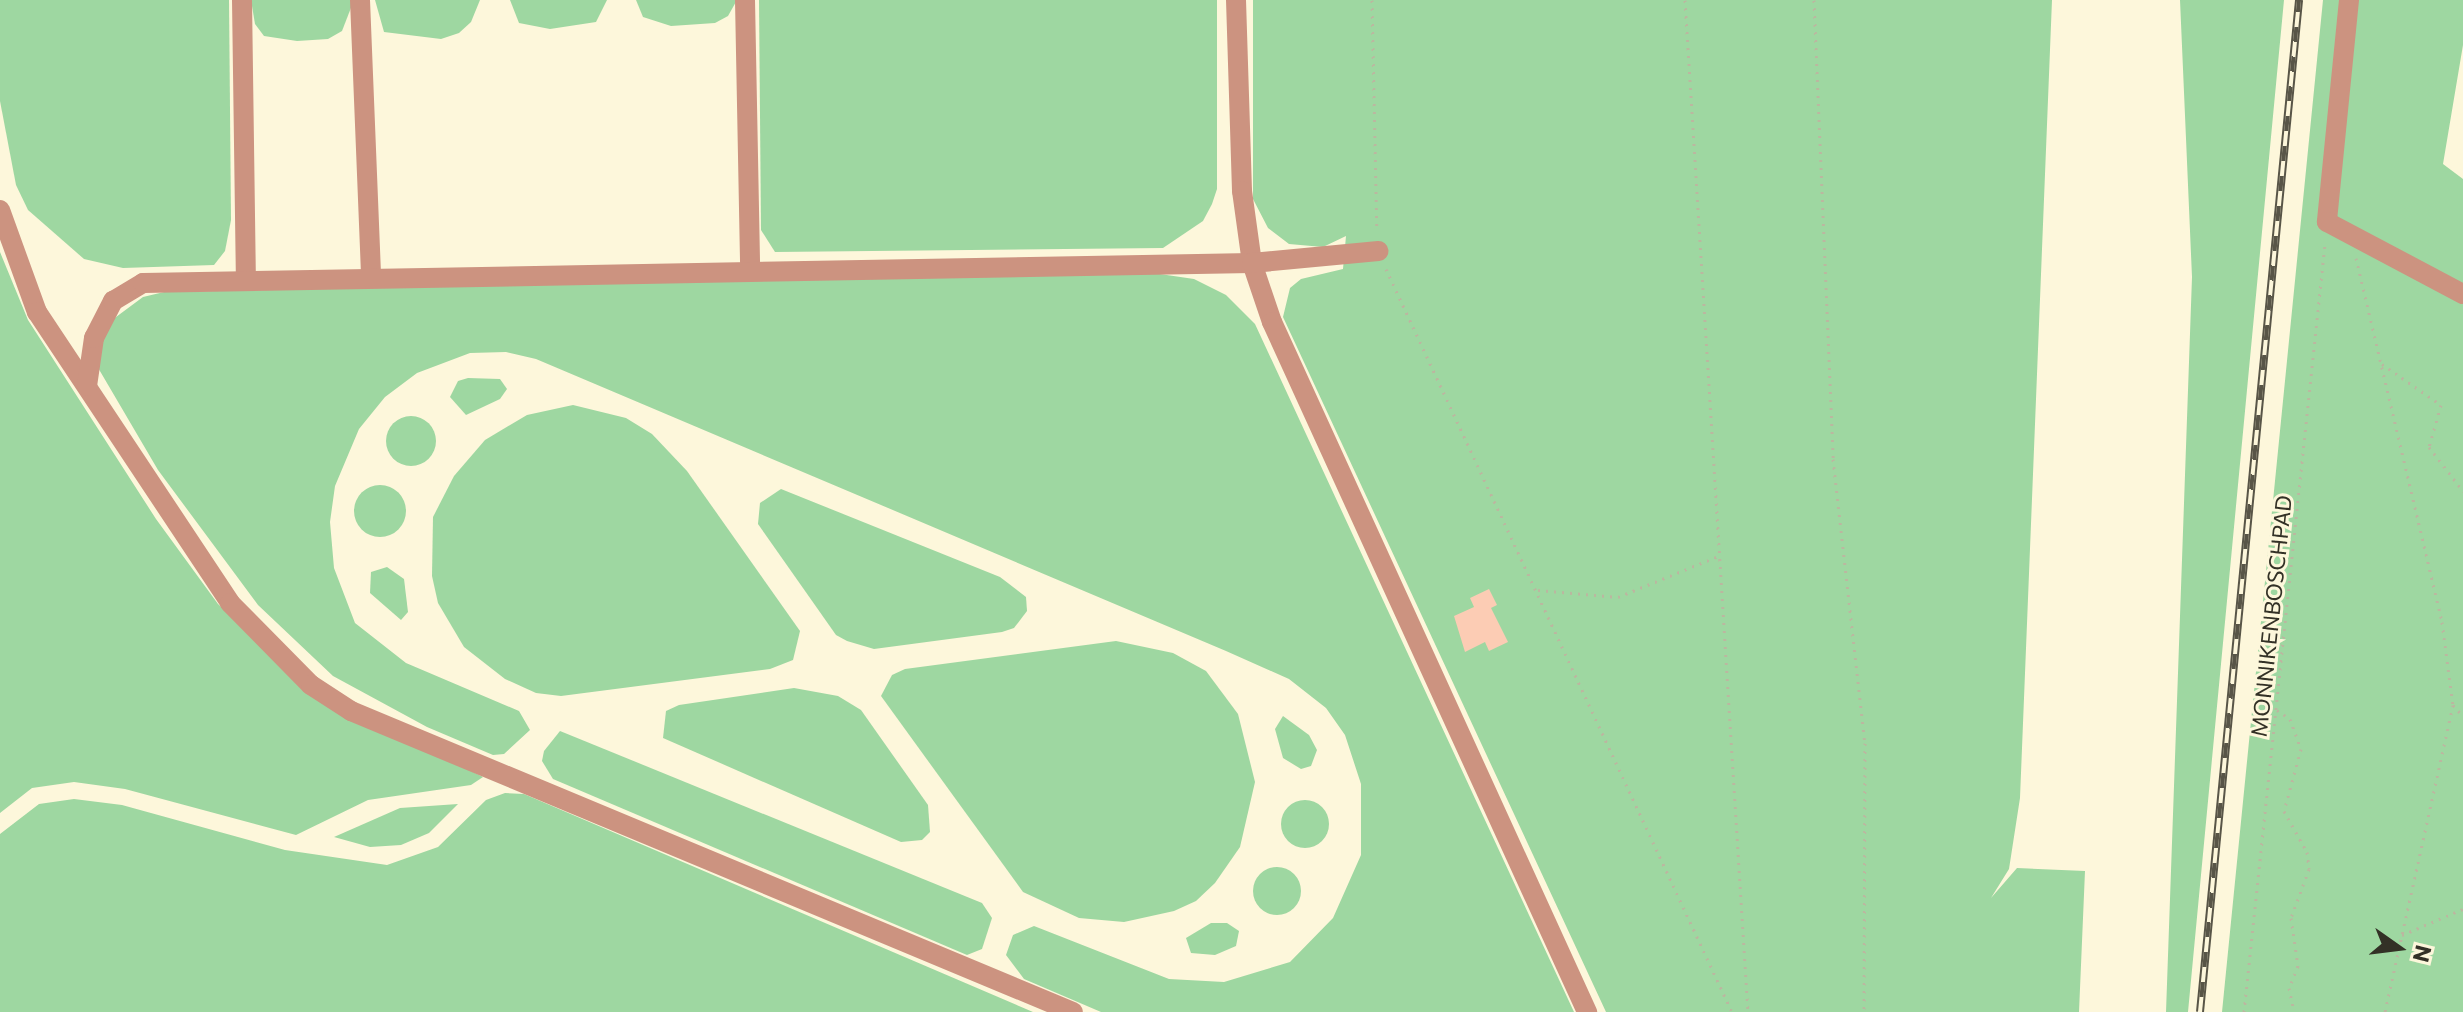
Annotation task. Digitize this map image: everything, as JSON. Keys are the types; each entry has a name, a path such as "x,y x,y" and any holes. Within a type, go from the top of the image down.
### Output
{"street":[{"path":"242,0 246,278"},
{"path":"360,0 371,278"},
{"path":"745,0 750,271"},
{"path":"1236,0 1242,191 1252,263 1272,322 1587,1012"},
{"path":"2349,0 2327,222 2463,294"},
{"path":"0,210 37,312 230,603 311,685 331,698 1073,1012"},
{"path":"87,386 94,338 113,301 143,283 246,278 1252,263 1378,251"}],"path":[{"path":"1372,0 1378,251 1732,1012"},
{"path":"1685,0 1748,1012"},
{"path":"1814,0 1833,459 1865,743 1864,1012"},
{"name":"MONNIKENBOSCHPAD","path":"2244,1012 2327,222"},
{"path":"2350,234 2442,622 2453,705 2385,1012"},
{"path":"2380,363 2441,405 2429,447 2463,491"},
{"path":"1537,590 1618,597 1721,555"},
{"path":"2453,705 2463,716"},
{"path":"2277,710 2290,719 2301,749 2284,811 2307,852 2309,869 2291,918 2298,966 2289,988 2294,1012"},
{"path":"2402,935 2463,909"}],"green space":[{"path":"0,0 229,0 231,220 225,251 214,265 123,268 84,259 28,210 16,185 0,101"},
{"path":"251,0 354,0 342,31 328,39 297,41 264,36 255,24"},
{"path":"375,0 480,0 471,22 459,33 441,39 384,32"},
{"path":"510,0 607,0 596,22 550,29 519,23"},
{"path":"636,0 737,0 728,16 715,23 671,26 643,17"},
{"path":"759,0 1217,0 1217,189 1212,204 1203,221 1163,248 775,252 761,230"},
{"path":"1253,0 2052,0 2020,798 2009,869 1991,898 2017,868 2085,871 2079,1012 1606,1012 1283,317 1290,288 1301,279 1343,269 1346,236 1323,247 1289,244 1268,228 1253,199"},
{"path":"2180,0 2284,0 2188,1012 2166,1012 2192,277"},
{"path":"2323,0 2463,0 2463,45 2443,164 2463,179 2463,1012 2222,1012"},
{"path":"0,252 28,320 156,519 218,604 309,688 483,777 471,785 368,800 296,835 125,789 74,782 32,788 0,813"},
{"path":"1153,273 1194,279 1226,295 1255,324 1574,1012 1101,1012 1024,979 1006,955 1013,935 1034,926 1169,979 1224,982 1290,962 1333,918 1361,855 1361,784 1345,735 1326,708 1289,679 1226,651 536,359 506,352 470,353 417,373 385,397 359,429 335,486 330,522 334,568 355,623 406,663 519,711 530,730 504,754 493,755 427,727 333,676 258,605 158,470 97,366 103,332 116,317 143,297 164,292"},
{"path":"468,378 500,379 507,389 500,399 466,415 450,397 458,381"},
{"path":"573,405 626,418 652,434 687,471 800,631 793,660 770,669 561,696 536,693 505,679 464,647 438,603 432,576 433,517 454,476 485,440 527,415"},
{"path":"401,417 421,417 435,431 435,451 421,465 401,465 387,451 387,431"},
{"path":"380,485 399,492 406,511 399,530 380,537 361,530 354,511 361,492"},
{"path":"781,489 1000,577 1026,597 1027,611 1014,628 1002,632 874,649 847,641 836,635 758,524 760,503"},
{"path":"387,567 404,579 408,612 401,620 370,593 371,572"},
{"path":"1116,641 1173,653 1206,671 1238,714 1255,782 1240,847 1215,883 1196,901 1174,911 1124,922 1079,918 1023,892 881,696 892,675 905,669"},
{"path":"794,688 838,696 861,710 928,805 930,832 922,840 901,842 663,738 666,711 679,705"},
{"path":"1283,716 1309,735 1317,750 1311,766 1301,769 1283,758 1275,729"},
{"path":"560,731 982,903 992,918 982,949 967,955 553,779 542,761 544,751"},
{"path":"505,793 524,794 1033,1012 0,1012 0,834 39,804 74,799 122,805 285,850 387,865 438,847 486,800"},
{"path":"1305,800 1322,807 1329,824 1322,841 1305,848 1288,841 1281,824 1288,807"},
{"path":"458,804 429,833 401,845 370,847 334,837 400,808"},
{"path":"1277,867 1294,874 1301,891 1294,908 1277,915 1260,908 1253,891 1260,874"},
{"path":"1211,923 1227,923 1239,931 1236,946 1215,955 1191,953 1186,938"}],"building":[{"path":"1489,589 1497,605 1491,608 1508,642 1489,651 1485,642 1465,652 1454,616 1474,607 1470,598"}],"railway":[{"path":"2200,1012 2299,0"}]}
